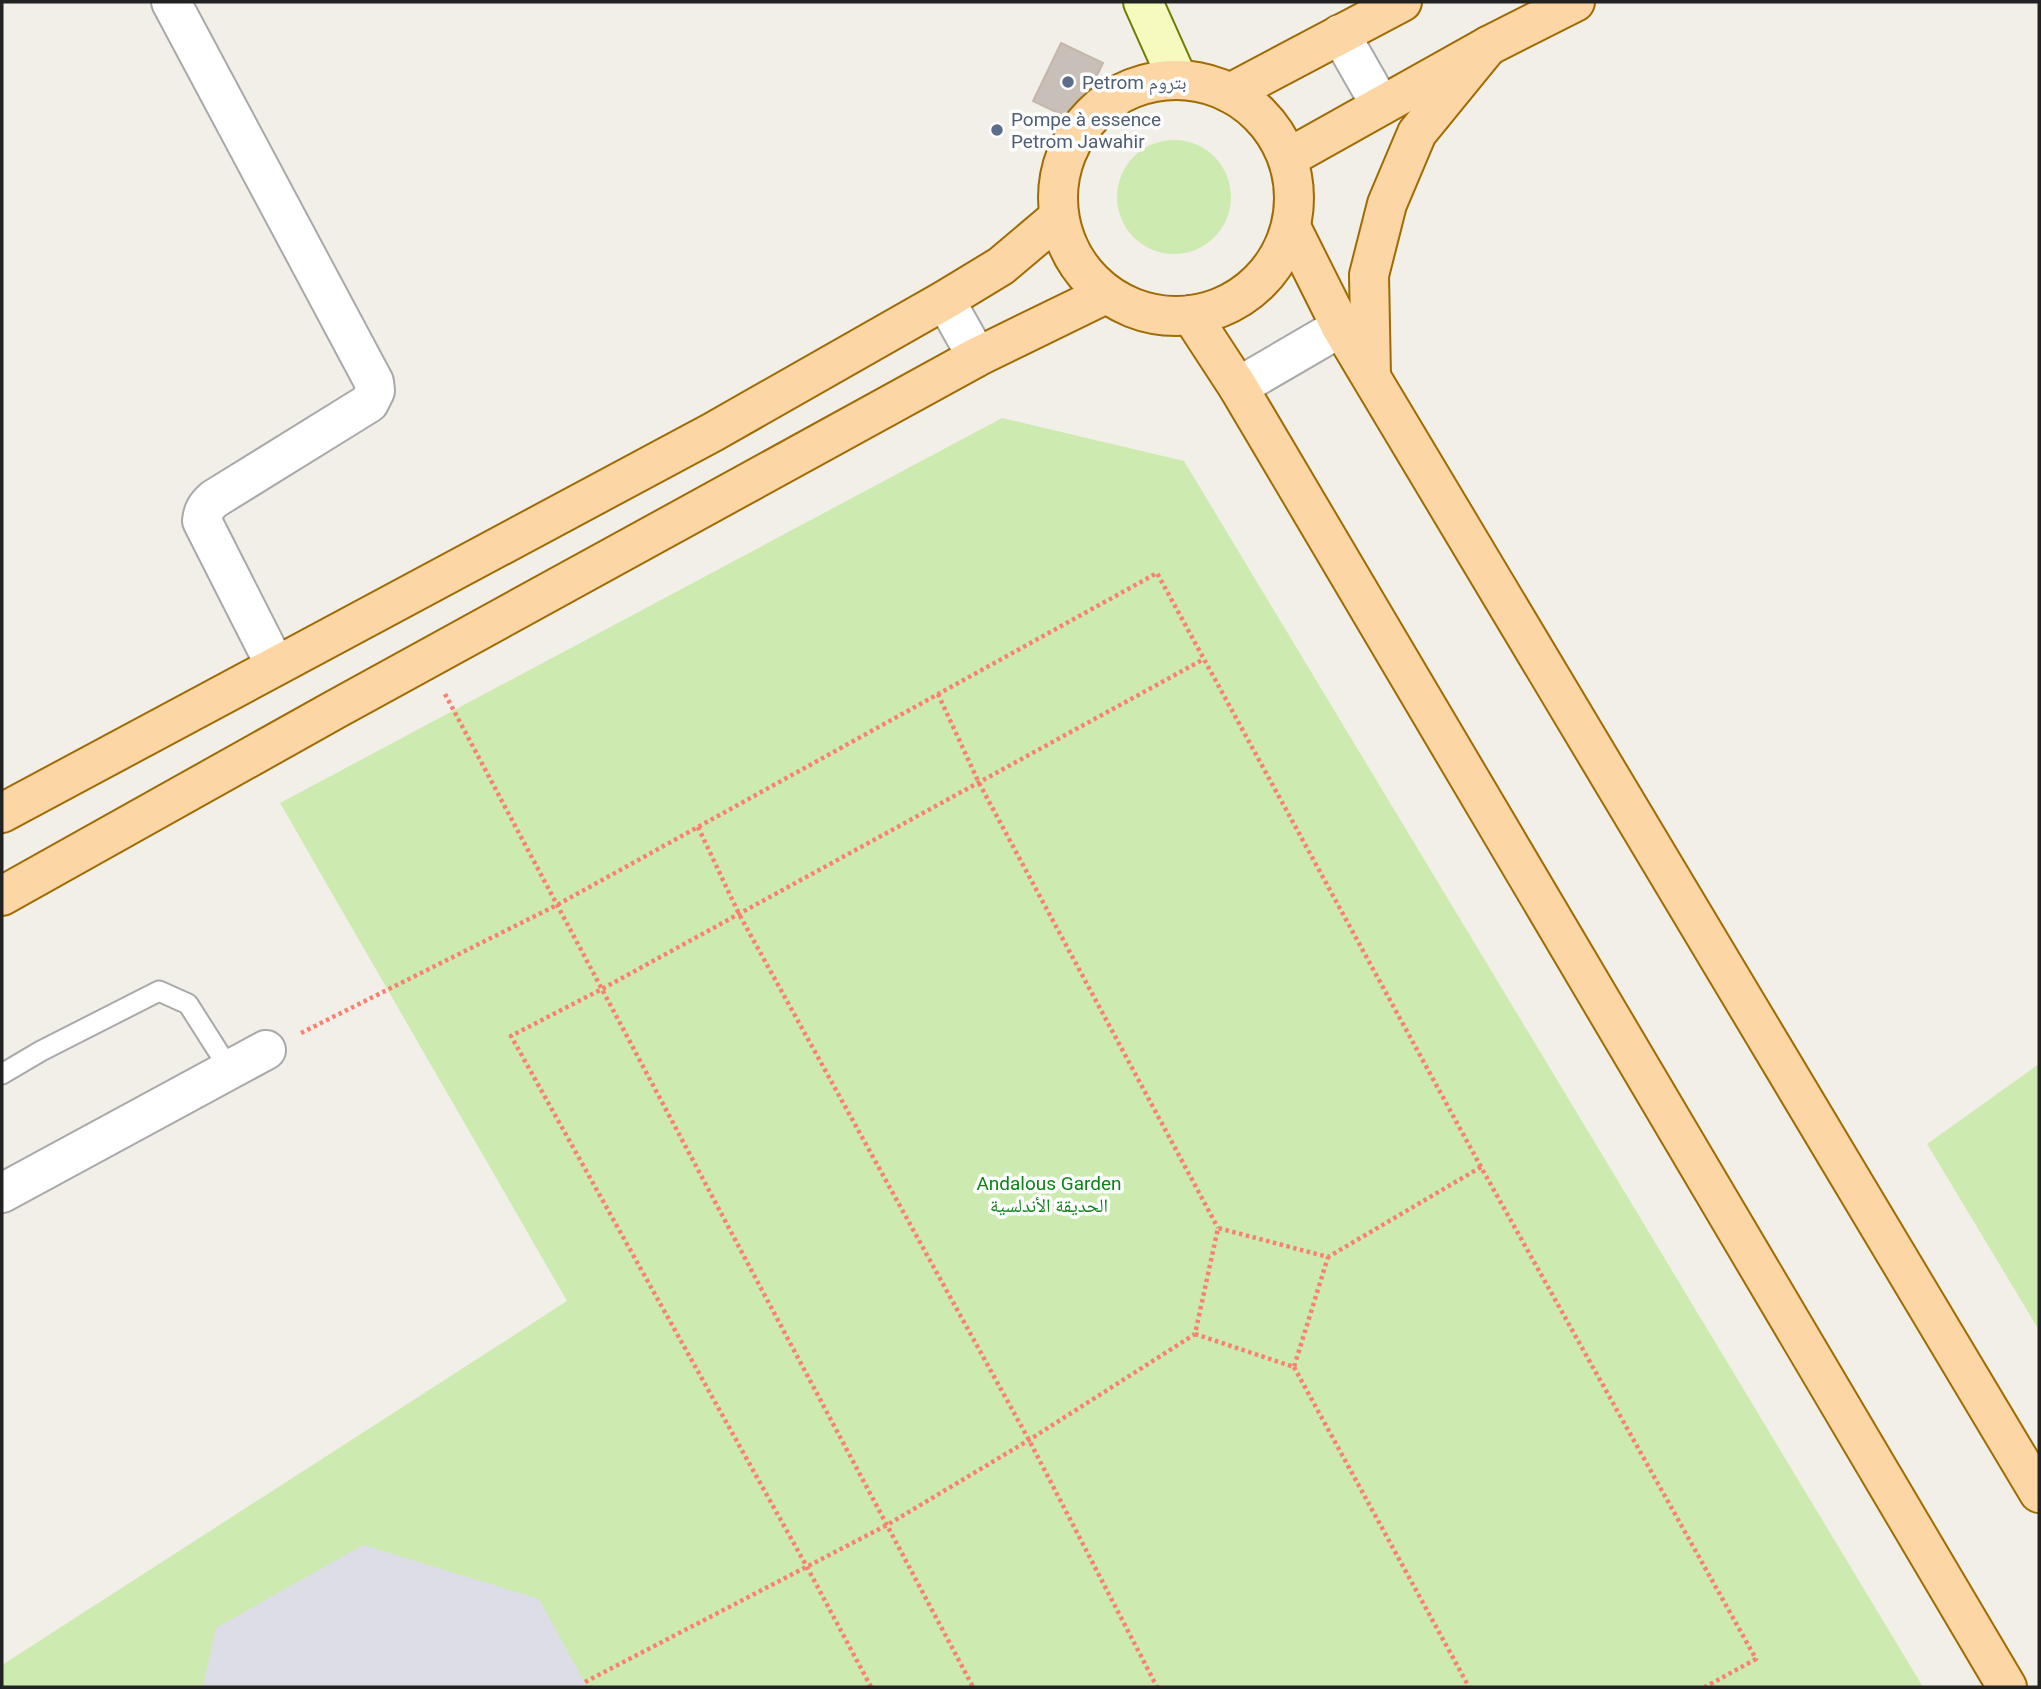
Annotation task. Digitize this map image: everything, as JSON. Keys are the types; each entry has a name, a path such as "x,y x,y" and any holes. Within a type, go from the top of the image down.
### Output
{"main road":[{"path":"1230,93 1402,2"},
{"path":"1288,158 1380,104 1575,2"},
{"path":"1371,378 1368,275 1387,204 1417,133 1488,46"},
{"path":"1178,80 1205,83 1230,93 1249,105 1265,120 1278,137 1288,158 1294,192 1291,227 1283,249 1255,287 1214,310 1191,315 1161,316 1132,308 1106,294 1084,273 1068,247 1059,217 1058,188 1064,159 1078,132 1096,110 1121,94 1149,83 1178,80"},
{"path":"2,813 621,482 945,300 1001,265 1059,217"},
{"path":"1291,227 1341,327 1371,378 2039,1493"},
{"path":"2,896 977,357 1106,294"},
{"path":"1191,315 1238,387 2007,1687"}],"street":[{"path":"171,2 373,382 375,391 369,403 214,499 202,513 202,521 275,665"},
{"path":"1143,2 1178,80"},
{"path":"1340,34 1380,104"},
{"path":"945,300 977,357"},
{"path":"1238,387 1341,327"},
{"path":"2,1193 266,1050"}],"lane":[{"path":"2,1074 41,1051 159,991 188,1004 230,1070"}],"path":[{"path":"266,1050 557,905 1157,573 1481,1167 1756,1658 1704,1687"},
{"path":"871,1687 511,1036 602,989 1204,659"},
{"path":"426,660 973,1687"},
{"path":"584,1682 887,1525 1030,1440 1195,1334 1218,1228 979,783 938,694"},
{"path":"698,827 739,914 1030,1440 1157,1687"},
{"path":"1294,1367 1328,1257 1481,1167"},
{"path":"1218,1228 1328,1257"},
{"path":"1195,1334 1294,1367 1469,1687"}],"green space":[{"path":"1174,140 1196,145 1214,157 1226,175 1231,197 1226,219 1214,237 1196,249 1174,254 1152,249 1134,237 1122,219 1117,197 1122,175 1134,157 1152,145"},
{"name":"Andalous Garden الحديقة الأندلسية","path":"1002,418 1184,461 1923,1687 2,1687 2,1665 567,1301 280,803"},
{"path":"2039,1064 2039,1330 1927,1144"}],"shaded area":[{"path":"363,1545 539,1599 587,1687 203,1687 216,1628"}],"building":[{"name":"Petrom بتروم","path":"1061,43 1103,63 1075,121 1033,101"}],"place":[{"name":"Petrom بتروم","path":"1068,82"},
{"name":"Pompe à essence Petrom Jawahir","path":"997,130"}]}
